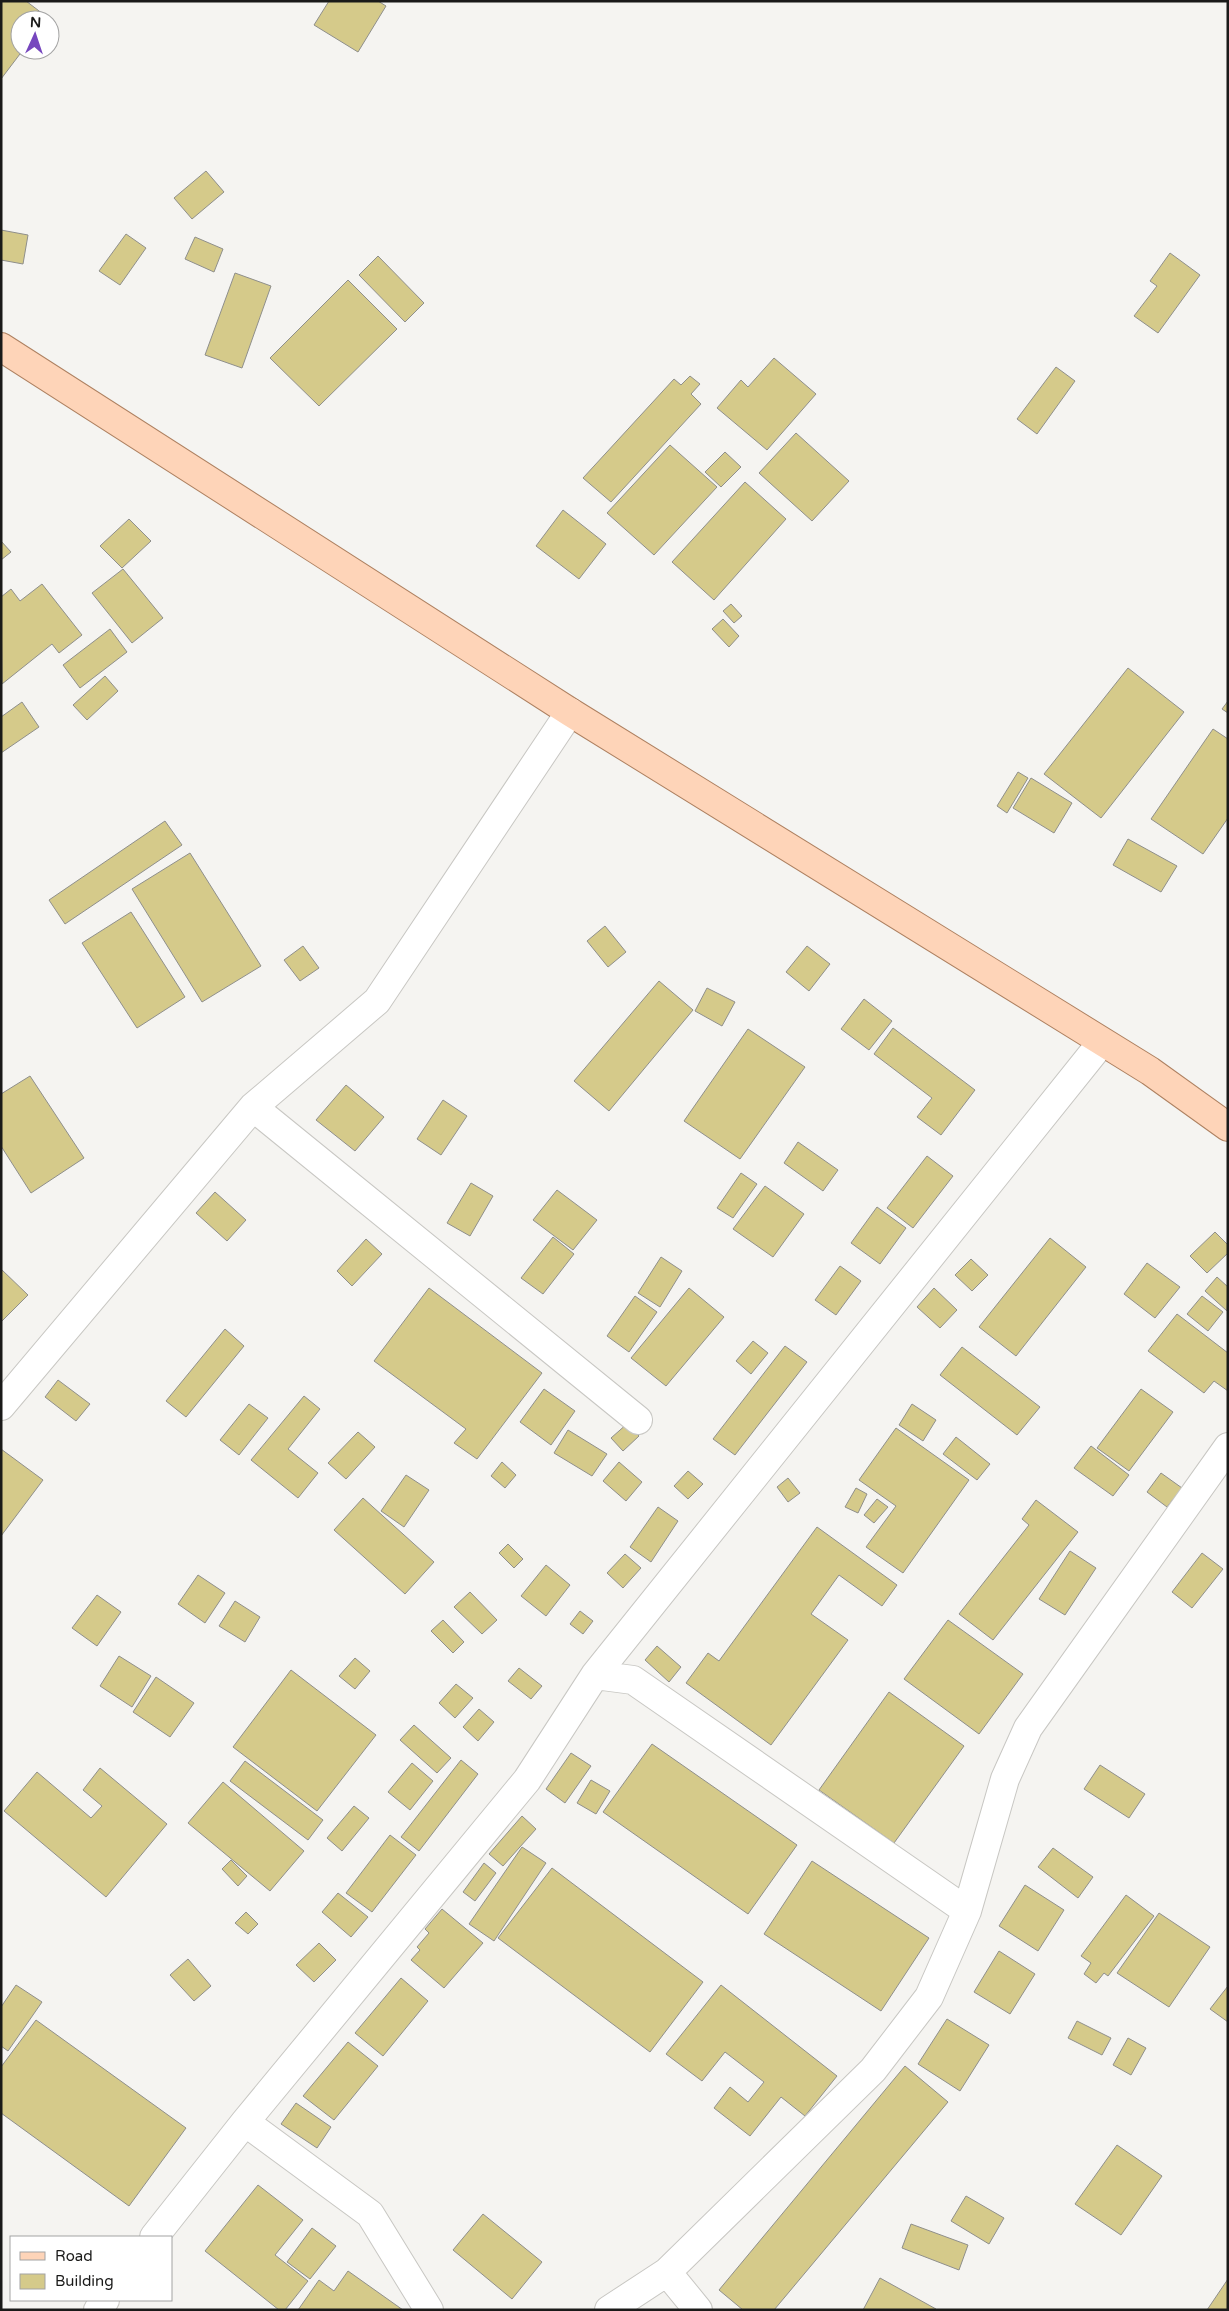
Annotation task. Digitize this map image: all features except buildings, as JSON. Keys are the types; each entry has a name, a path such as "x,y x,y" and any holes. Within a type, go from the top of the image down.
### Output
{"main road":[{"path":"1,347 570,712 1150,1071 1228,1127"}],"street":[{"path":"1,1406 253,1107 377,1001 570,712"},
{"path":"155,2236 245,2122 527,1780 595,1675 1102,1042"},
{"path":"253,1107 638,1420"},
{"path":"610,2310 667,2272 873,2070 929,1997 967,1911 1005,1780 1028,1728 1228,1447"},
{"path":"595,1675 633,1680 967,1911"},
{"path":"245,2122 370,2214 429,2310"},
{"path":"667,2272 698,2310"}]}
